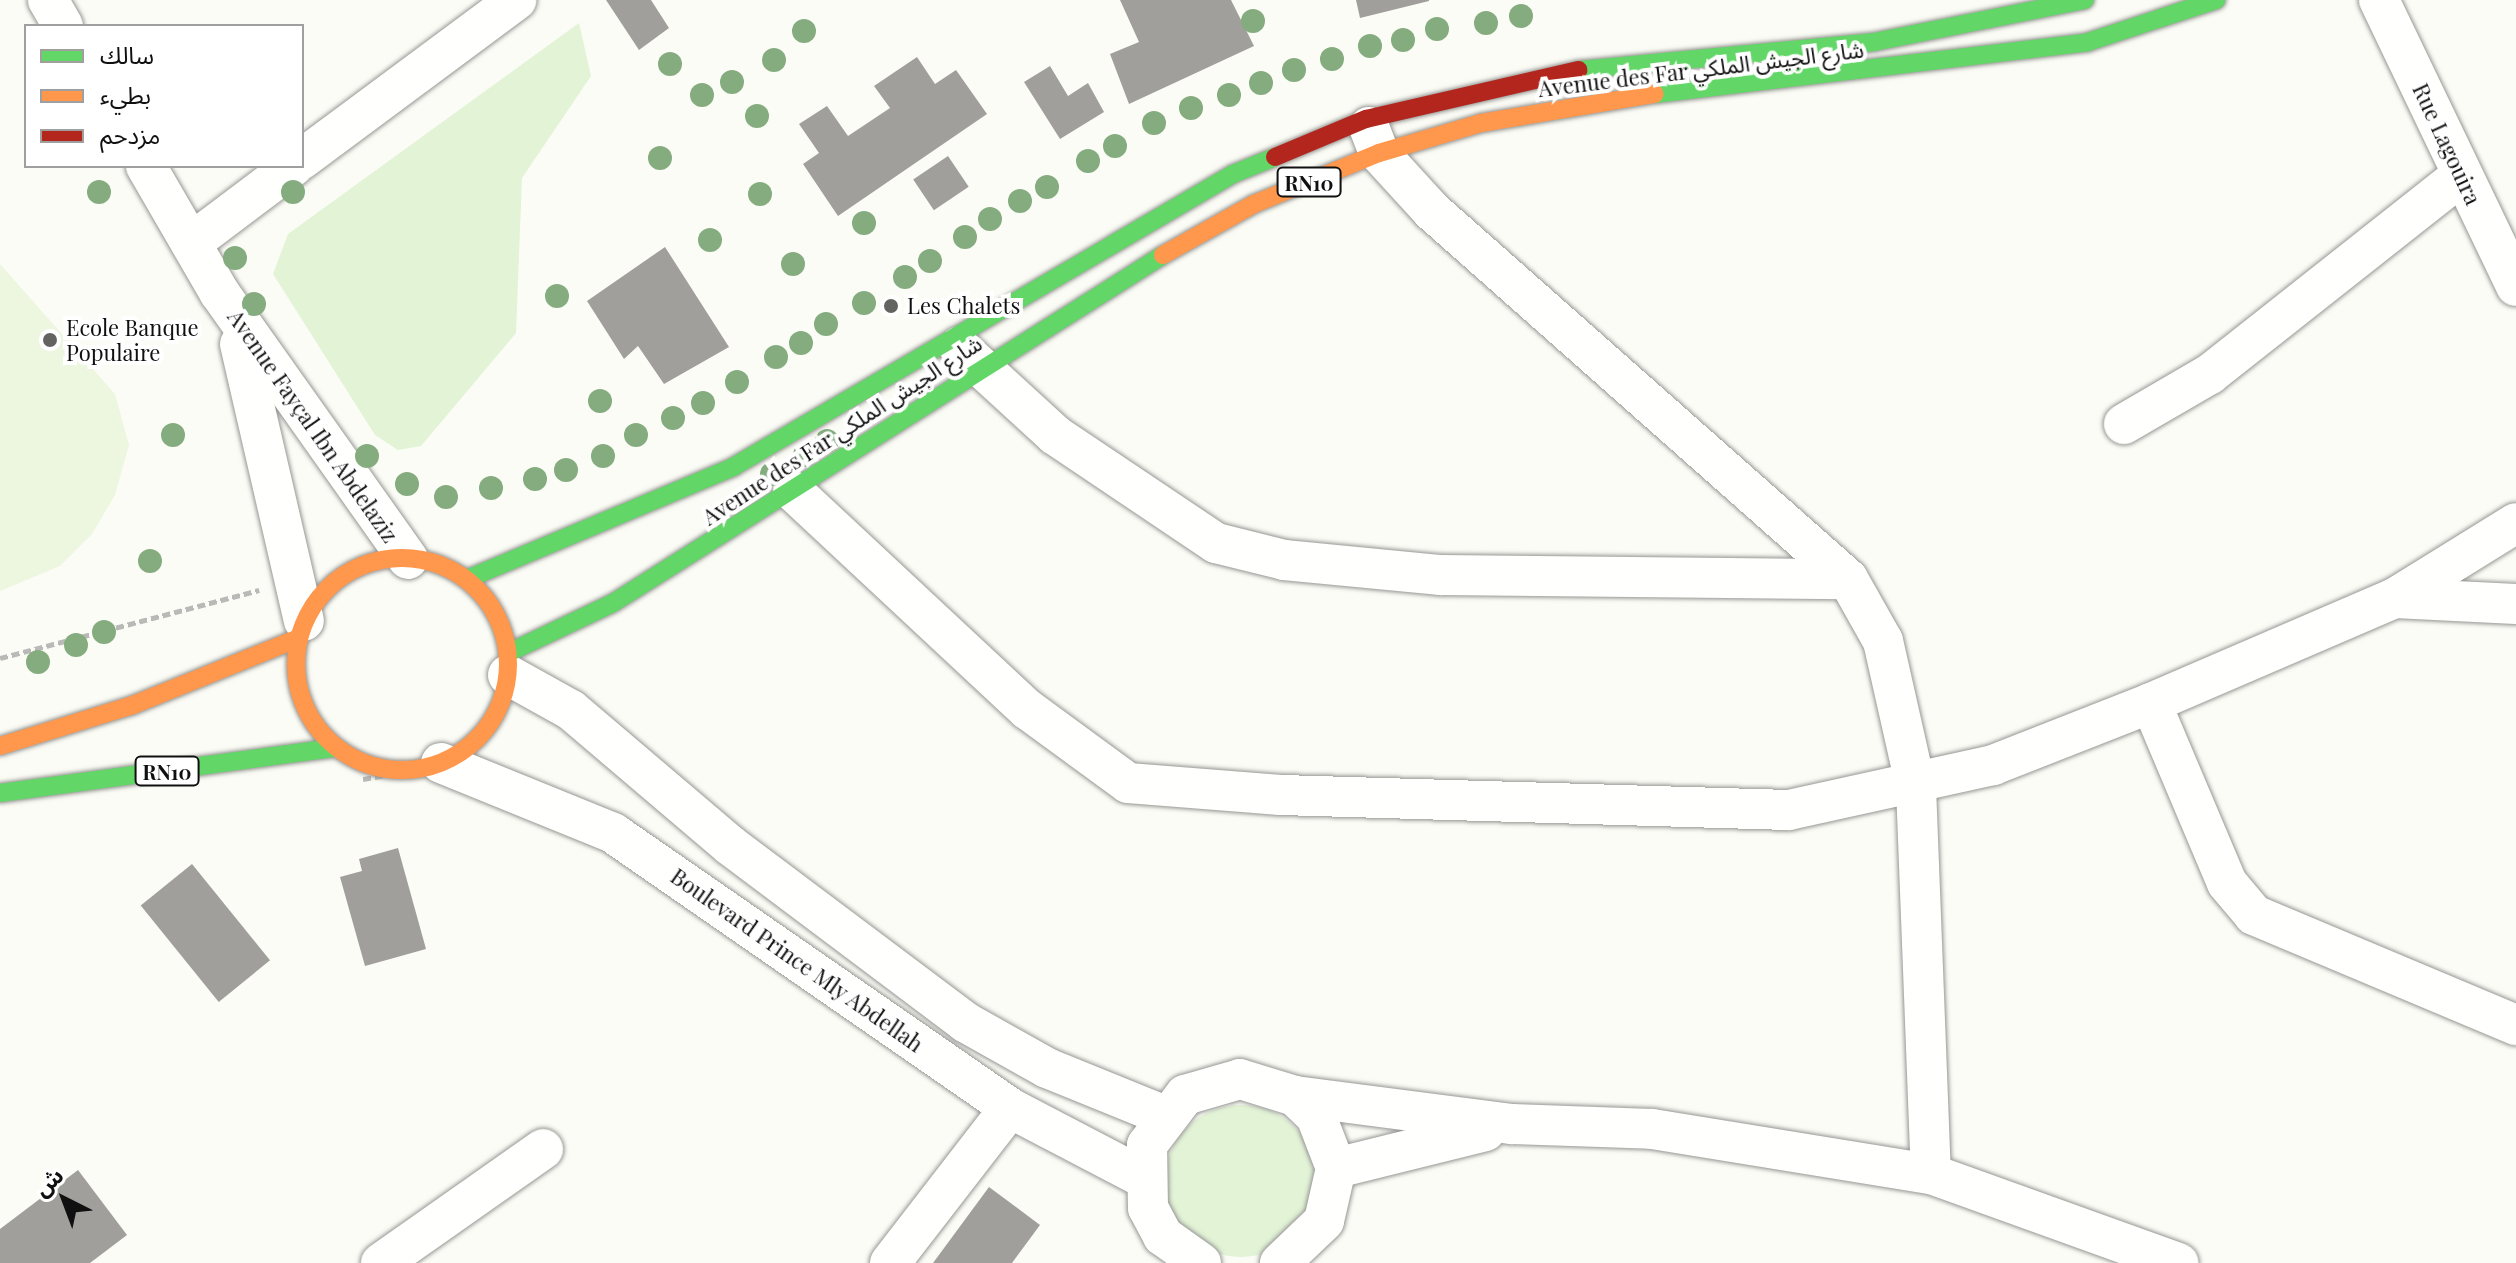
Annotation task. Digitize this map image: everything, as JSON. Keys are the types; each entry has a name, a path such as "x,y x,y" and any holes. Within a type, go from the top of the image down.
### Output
{"main road":[{"name":"Avenue des Far شارع الجيش الملكي","path":"508,664 793,491 967,355 1233,174 1373,136 1588,68 1874,42 2085,0"},
{"name":"Avenue des Far شارع الجيش الملكي","path":"467,579 662,502 819,423 967,355 1254,204 1373,136 1466,126 1604,100 2088,42 2216,0"},
{"path":"0,746 133,705 301,629 351,571 408,559 467,579 495,612 508,664 497,712 474,743 441,763 386,769 335,748 300,698 301,629"},
{"name":"RN10","path":"0,793 335,748"}],"street":[{"path":"48,0 62,24"},
{"path":"304,158 516,0"},
{"name":"Rue Lagouira","path":"2379,0 2516,286"},
{"path":"1373,136 1432,211 1848,579 1896,678 1916,787 1931,1174"},
{"name":"Avenue Fayçal Ibn Abdelaziz","path":"147,168 219,292 408,559"},
{"path":"191,243 290,168"},
{"path":"2124,424 2221,366 2461,176"},
{"name":"Avenue Fayçal Ibn Abdelaziz","path":"219,292 254,383 301,629"},
{"path":"967,355 1157,509 1216,543 1284,560 1441,575 1848,579"},
{"path":"793,491 1027,709 1128,783 1250,794 1789,810 1916,787 2151,703 2395,598 2516,523"},
{"path":"2395,598 2516,604"},
{"name":"Boulevard Prince Mly Abdellah","path":"508,664 571,710 731,846 965,1022 1047,1068 1163,1115"},
{"path":"2151,703 2227,883 2254,915 2516,1025"},
{"name":"Boulevard Prince Mly Abdellah","path":"441,763 613,833 1010,1108 1142,1177"},
{"path":"1201,1263 1163,1236 1142,1177 1147,1145 1163,1115 1185,1095 1240,1079 1295,1096 1512,1124 1667,1131 1931,1174 2178,1263"},
{"path":"1295,1096 1323,1128 1336,1168 1324,1221 1298,1256"},
{"path":"890,1263 1010,1108"},
{"path":"1336,1168 1512,1124"},
{"path":"381,1263 543,1149"}],"path":[{"path":"0,658 291,582"}],"green space":[{"path":"579,23 591,76 522,178 516,333 421,446 398,450 375,435 273,274 288,234"},
{"name":"Ecole Banque Populaire","path":"0,264 115,394 129,445 115,495 92,534 60,566 0,591"},
{"path":"1241,1105 1270,1111 1295,1127 1311,1152 1317,1181 1311,1210 1295,1235 1270,1251 1241,1257 1212,1251 1187,1235 1171,1210 1165,1181 1171,1152 1187,1127 1212,1111"}],"building":[{"path":"606,0 651,0 669,28 639,50"},
{"path":"1120,0 1231,0 1254,46 1129,104 1110,54 1139,42"},
{"path":"1356,0 1429,0 1429,1 1360,18"},
{"path":"917,57 935,84 956,70 987,114 838,216 803,164 819,153 799,124 827,106 848,136 890,108 874,86"},
{"path":"1050,66 1068,96 1088,83 1104,112 1060,139 1024,82"},
{"path":"948,156 969,187 934,210 913,179"},
{"path":"665,247 729,347 664,384 638,346 624,359 587,301"},
{"path":"398,848 426,949 365,966 340,877 362,871 359,859"},
{"path":"192,864 270,960 219,1002 141,906"},
{"path":"78,1170 127,1235 90,1263 0,1263 0,1229"},
{"path":"989,1187 1040,1225 1012,1263 933,1263"}],"traffic: fast":[{"path":"1578,70 1874,42 2085,0"},
{"path":"1655,94 2088,42 2216,0"},
{"path":"467,579 733,467 1233,174 1275,157"},
{"path":"508,653 613,603 1163,255"},
{"path":"0,793 335,748"}],"traffic: slow":[{"path":"1163,255 1254,204 1379,153 1481,123 1655,94"},
{"path":"402,558 443,566 477,589 500,623 508,664 500,705 477,739 443,762 402,770 361,762 327,739 304,705 296,664 304,623 327,589 361,566 402,558"},
{"path":"0,746 133,705 299,638"}],"traffic: jam":[{"path":"1275,157 1366,119 1578,70"}],"place":[{"name":"Les Chalets","path":"891,306"},
{"name":"Ecole Banque Populaire","path":"50,340"}]}
